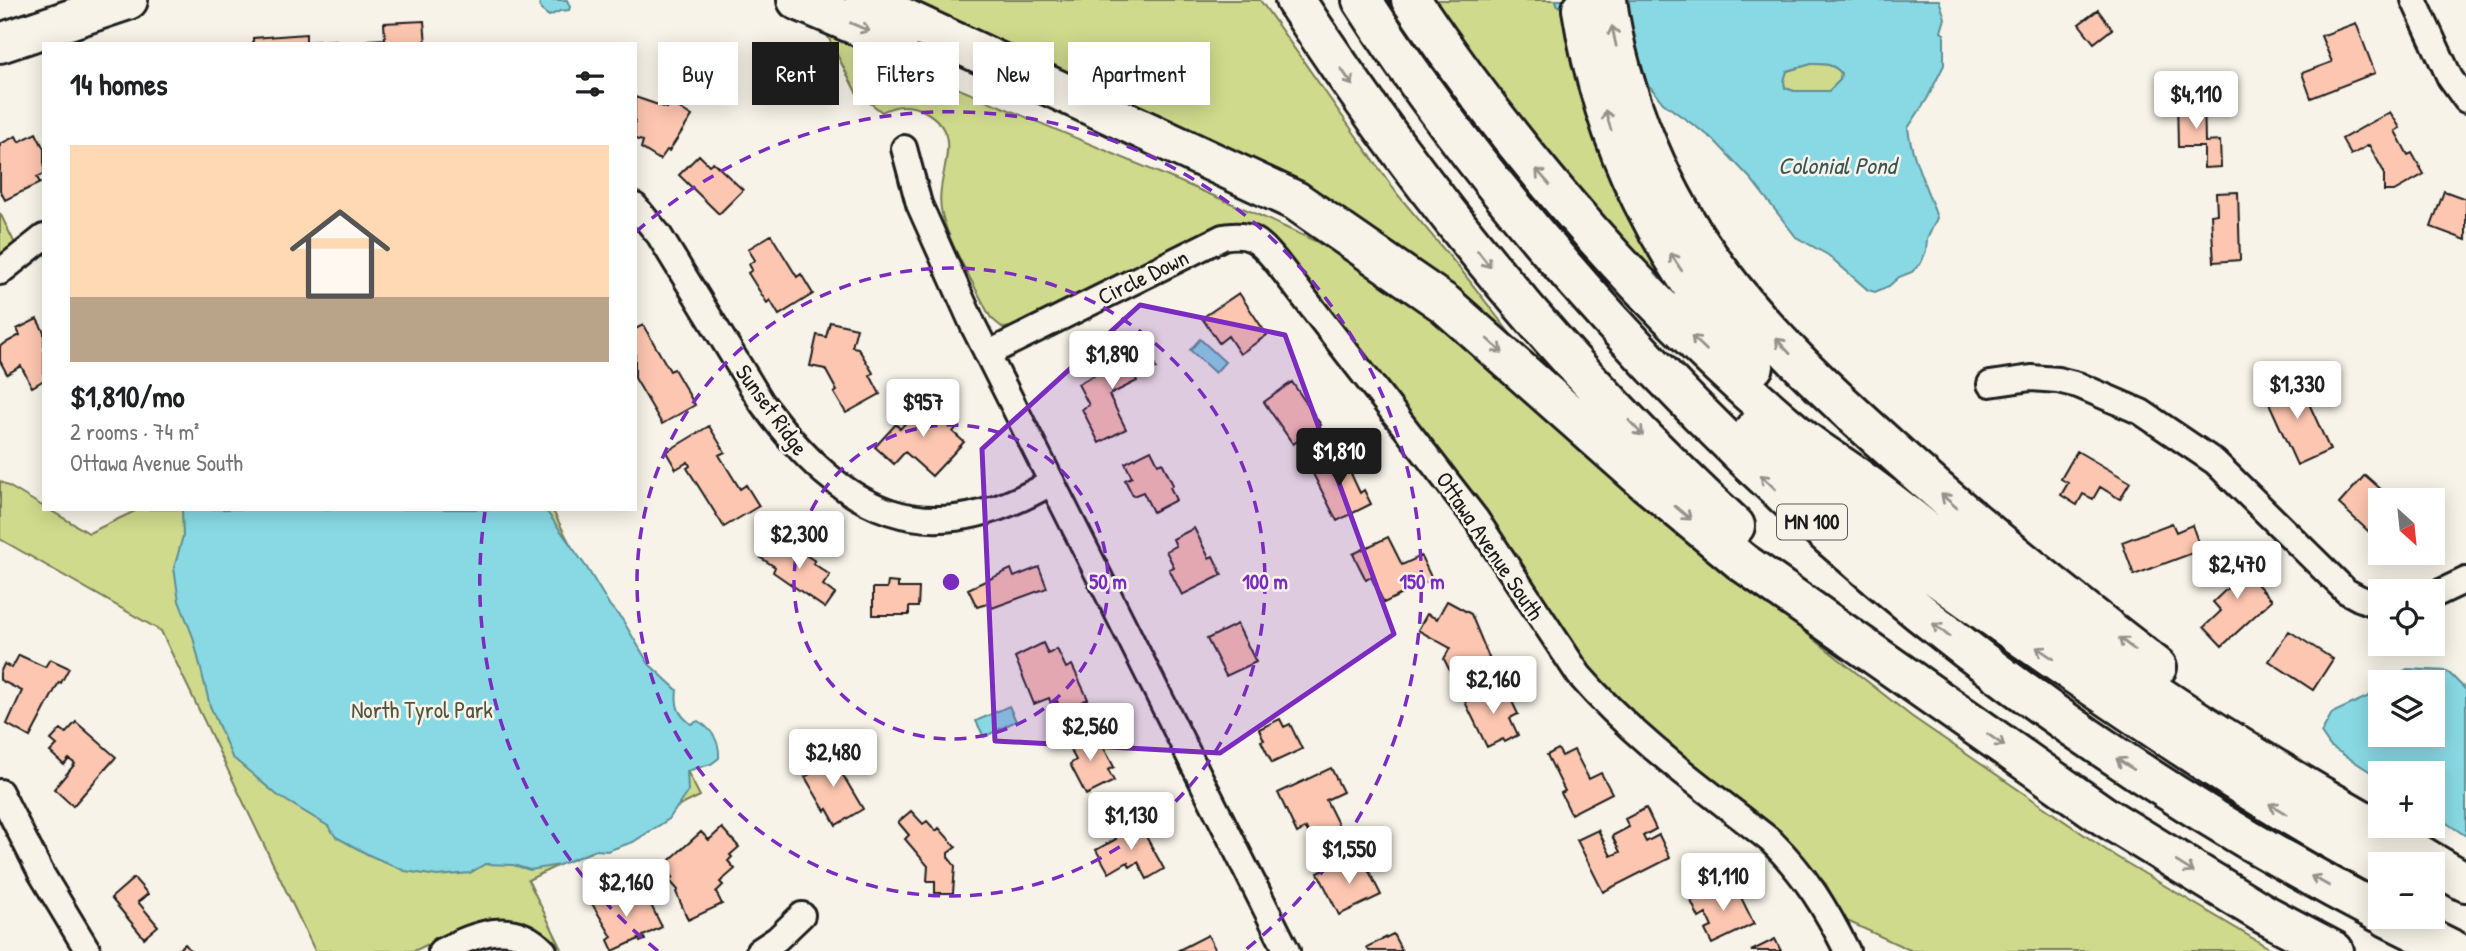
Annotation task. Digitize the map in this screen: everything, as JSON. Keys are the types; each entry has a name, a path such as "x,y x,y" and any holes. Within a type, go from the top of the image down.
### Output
{"highway":[{"path":"0,18 44,0"},
{"path":"0,43 128,0"},
{"path":"797,0 1279,206 1363,245"},
{"path":"865,0 1296,201 1363,245 1454,311 1647,483 1741,561 1941,700"},
{"name":"MN 100","path":"1295,0 1351,83 1492,269 1583,373 1691,483 1786,573 1867,642 2035,769 2104,816 2241,901 2334,951"},
{"name":"MN 100","path":"1362,0 1413,76 1540,240 1676,391 1781,494 1961,647 2103,750 2266,851 2368,906"},
{"path":"1411,0 1475,90 1535,167 1600,242 1667,312 1807,442 1863,481 2000,587 2170,704 2276,771 2466,882"},
{"path":"1581,0 1592,61 1612,134 1646,177 1681,212 1721,274 1782,344 1834,397 2014,556 2197,698 2357,817"},
{"path":"1607,0 1646,177 1670,253 1722,329 1769,383 1863,481"},
{"path":"1626,337 1722,402 1800,471 1959,594 2223,775 2368,859"},
{"path":"2445,893 2466,900"},
{"path":"2411,929 2455,951"}],"street":[{"path":"2414,0 2450,78 2466,100"},
{"path":"904,148 919,204 987,354 1287,951"},
{"name":"Sunset Ridge","path":"637,208 659,235 777,423 812,463 853,495 890,512 929,520 948,520 999,509 1052,482"},
{"name":"Ottawa Avenue South","path":"1223,237 1236,234 1253,238 1264,247 1476,519 1579,675 1598,698 1642,738 1771,841 1789,859 1812,888 1846,951"},
{"name":"Circle Down","path":"987,354 1223,237"},
{"path":"0,272 42,239"},
{"path":"1990,384 2031,378 2058,380 2078,385 2141,412 2215,462 2346,591 2368,601"},
{"path":"2445,590 2466,580"},
{"path":"0,792 52,893 88,951"},
{"path":"759,951 777,939 802,915"},
{"path":"441,951 475,936 501,931 529,938 544,951"}],"highlighted area":[{"path":"1140,305 1285,335 1394,634 1220,753 995,741 982,449"}],"green space":[{"path":"894,0 1260,0 1398,195 1519,345 1449,294 1092,105 1210,105 1210,42 1068,42 1068,92 1054,85 1054,42 973,42"},
{"path":"1431,0 1556,0 1558,6 1572,11 1674,285 1670,288 1592,205 1506,102"},
{"path":"826,33 853,44 853,86 839,59 839,42 831,42"},
{"path":"1811,64 1835,67 1841,73 1840,80 1829,91 1794,91 1785,88 1783,81 1787,71"},
{"path":"959,89 973,95 973,105 997,105 1252,212 1315,241 1361,268 1457,335 1796,625 1911,716 2115,856 2274,951 1912,951 1845,920 1826,884 1787,841 1642,724 1599,683 1265,233 1245,224 1222,225 1012,327 1003,328 991,318 985,307 955,250 942,214 940,200 947,145 945,132 938,121 913,107 903,106 882,112 873,105 959,105"},
{"path":"0,213 16,246 0,259"},
{"name":"North Tyrol Park","path":"0,481 42,506 42,511 51,511 89,533 135,511 553,511 700,796 528,880 563,951 552,938 532,925 521,920 496,918 468,925 414,951 315,951 161,631 0,539"}],"water":[{"path":"539,0 567,0 570,7 569,10 549,16 541,10"},
{"name":"Colonial Pond","path":"1556,0 1939,0 1945,18 1941,32 1944,34 1944,65 1927,99 1908,128 1916,162 1937,218 1927,239 1921,263 1889,286 1875,292 1868,290 1828,255 1796,237 1751,179 1713,139 1663,103 1572,11 1558,6","holes":["1811,64 1831,66 1841,73 1840,80 1829,91 1794,91 1785,88 1787,71"]},
{"path":"1200,339 1225,362 1215,373 1190,350"},
{"name":"North Tyrol Park","path":"182,511 546,511 610,606 622,619 649,664 677,690 677,705 683,717 691,724 698,721 711,732 718,747 719,758 711,764 687,771 688,791 669,819 633,842 607,851 596,850 559,865 530,870 513,865 485,864 470,873 437,876 405,871 336,837 328,826 277,795 232,757 210,706 193,637 179,601 174,568 183,536"},
{"path":"2445,671 2466,690 2466,836 2445,822 2445,761 2368,761 2368,770 2330,746 2321,733 2332,713 2367,697 2368,747 2445,747"},
{"path":"1009,706 1016,721 984,737 976,721"}],"building":[{"path":"2098,10 2112,29 2094,43 2079,24"},
{"path":"424,21 426,42 369,42 385,39 384,23"},
{"path":"2356,23 2375,73 2311,98 2302,73 2332,62 2321,36"},
{"path":"306,34 306,42 253,42 253,38"},
{"path":"637,98 667,108 668,105 675,105 692,116 660,160 641,148 643,141 637,140"},
{"path":"2204,98 2205,142 2220,141 2221,167 2204,168 2204,147 2178,147 2177,99"},
{"path":"2390,112 2400,128 2395,131 2408,155 2412,153 2424,174 2394,191 2384,191 2384,172 2369,145 2351,155 2342,139"},
{"path":"36,133 42,145 42,175 37,177 40,183 5,200 0,190 0,144 16,136 19,142"},
{"path":"699,155 709,165 713,162 743,190 719,214 679,175"},
{"path":"2444,191 2466,199 2466,240 2431,227"},
{"path":"2238,192 2240,260 2214,262 2211,215 2217,214 2216,193"},
{"path":"771,235 797,277 801,274 813,294 779,315 770,300 767,303 748,273 752,270 749,264 755,260 748,249"},
{"path":"1239,293 1267,335 1240,354 1228,336 1219,343 1202,318"},
{"path":"37,319 42,328 42,381 32,387 21,366 7,374 0,361 0,346 20,335 17,329"},
{"path":"830,322 857,328 852,347 858,348 873,373 870,375 880,394 846,413 834,393 837,391 825,369 810,366 817,335 826,337"},
{"path":"643,325 670,371 674,369 695,405 662,424 637,381 637,328"},
{"path":"1144,346 1156,368 1109,395 1126,429 1099,443 1082,409 1089,405 1078,384 1095,375 1093,371"},
{"path":"2297,377 2330,450 2297,465 2264,392"},
{"path":"1292,382 1321,425 1293,444 1264,402"},
{"path":"924,403 936,414 942,408 959,424 953,432 964,442 932,476 905,452 894,464 875,447 896,424 900,429"},
{"path":"709,426 725,452 719,455 740,489 746,485 759,506 724,527 687,468 690,466 688,462 676,469 666,452"},
{"path":"1151,450 1158,464 1162,462 1173,485 1170,487 1176,500 1153,512 1143,492 1133,496 1125,480 1132,477 1125,463"},
{"path":"2077,451 2130,482 2120,499 2100,487 2093,499 2083,494 2077,505 2061,495 2068,483 2061,479"},
{"path":"1332,455 1339,469 1347,465 1360,493 1364,490 1371,504 1337,521 1309,466"},
{"path":"2365,475 2380,488 2368,488 2368,531 2339,504"},
{"path":"2172,523 2176,532 2192,525 2201,550 2134,575 2122,542"},
{"path":"1194,528 1209,558 1213,556 1222,575 1182,595 1169,569 1174,567 1166,551 1176,546 1173,539"},
{"path":"776,536 815,561 813,563 830,575 823,585 835,594 825,608 773,572 775,567 761,558"},
{"path":"1388,537 1402,565 1421,556 1432,579 1384,603 1371,577 1366,580 1353,554"},
{"path":"2239,554 2261,578 2256,583 2272,600 2222,646 2204,627 2221,611 2213,602 2232,584 2220,571"},
{"path":"1039,567 1047,588 992,608 990,603 977,607 968,589 1011,569 1014,577"},
{"path":"888,582 898,583 898,588 919,588 918,607 909,607 909,615 873,615 873,588 887,588"},
{"path":"1447,601 1471,614 1490,660 1453,677 1444,659 1450,648 1418,630 1427,614 1437,619"},
{"path":"1237,624 1256,662 1226,676 1207,639"},
{"path":"2289,631 2333,659 2313,690 2269,661"},
{"path":"1043,643 1048,654 1057,649 1066,668 1072,665 1088,699 1061,711 1057,701 1051,704 1049,698 1034,704 1015,657"},
{"path":"19,655 45,667 50,659 69,668 30,737 7,724 22,691 0,680 4,664 12,668"},
{"path":"1495,687 1499,696 1507,691 1518,714 1510,718 1518,735 1487,747 1465,702"},
{"path":"1280,719 1284,727 1290,724 1302,749 1272,763 1261,741 1264,740 1259,729"},
{"path":"76,722 116,757 73,806 54,789 75,764 69,759 64,765 50,752 57,745 51,740 61,729 66,733"},
{"path":"1089,730 1098,748 1103,746 1114,767 1108,770 1114,781 1086,795 1070,764 1076,760 1066,742"},
{"path":"1558,749 1562,756 1574,750 1589,779 1601,773 1612,793 1571,814 1561,793 1565,791 1547,755"},
{"path":"828,750 863,809 836,825 805,777 818,769 812,759"},
{"path":"1331,768 1343,792 1326,800 1342,832 1314,845 1306,828 1297,833 1278,793"},
{"path":"1646,808 1656,829 1643,836 1646,842 1659,835 1670,858 1603,892 1577,840 1598,830 1611,856 1620,852 1612,836 1629,827 1625,819"},
{"path":"911,811 923,824 927,821 936,831 939,828 956,847 948,853 955,866 953,893 935,893 935,881 927,881 928,866 905,839 909,835 898,822"},
{"path":"1138,822 1164,869 1147,879 1138,862 1130,867 1128,862 1109,873 1096,850 1116,839 1114,835"},
{"path":"722,828 739,847 730,855 732,857 728,861 735,869 720,882 723,885 716,892 722,904 688,920 676,892 678,890 669,880 673,877 663,866 701,832 709,840"},
{"path":"1343,861 1348,871 1365,863 1381,895 1339,915 1318,873"},
{"path":"134,878 148,894 138,902 158,926 144,938 111,898"},
{"path":"1723,885 1728,896 1738,891 1754,924 1712,944 1705,930 1712,927 1706,914 1699,918 1691,901"},
{"path":"617,891 623,903 631,899 633,902 646,895 662,927 643,936 645,940 640,942 639,939 613,951 608,940 612,937 588,897 596,893 600,900"},
{"path":"1393,934 1402,951 1369,951 1367,947"},
{"path":"1208,935 1216,951 1177,951"},
{"path":"1775,939 1781,951 1751,951"},
{"path":"185,944 191,951 176,951"}]}
